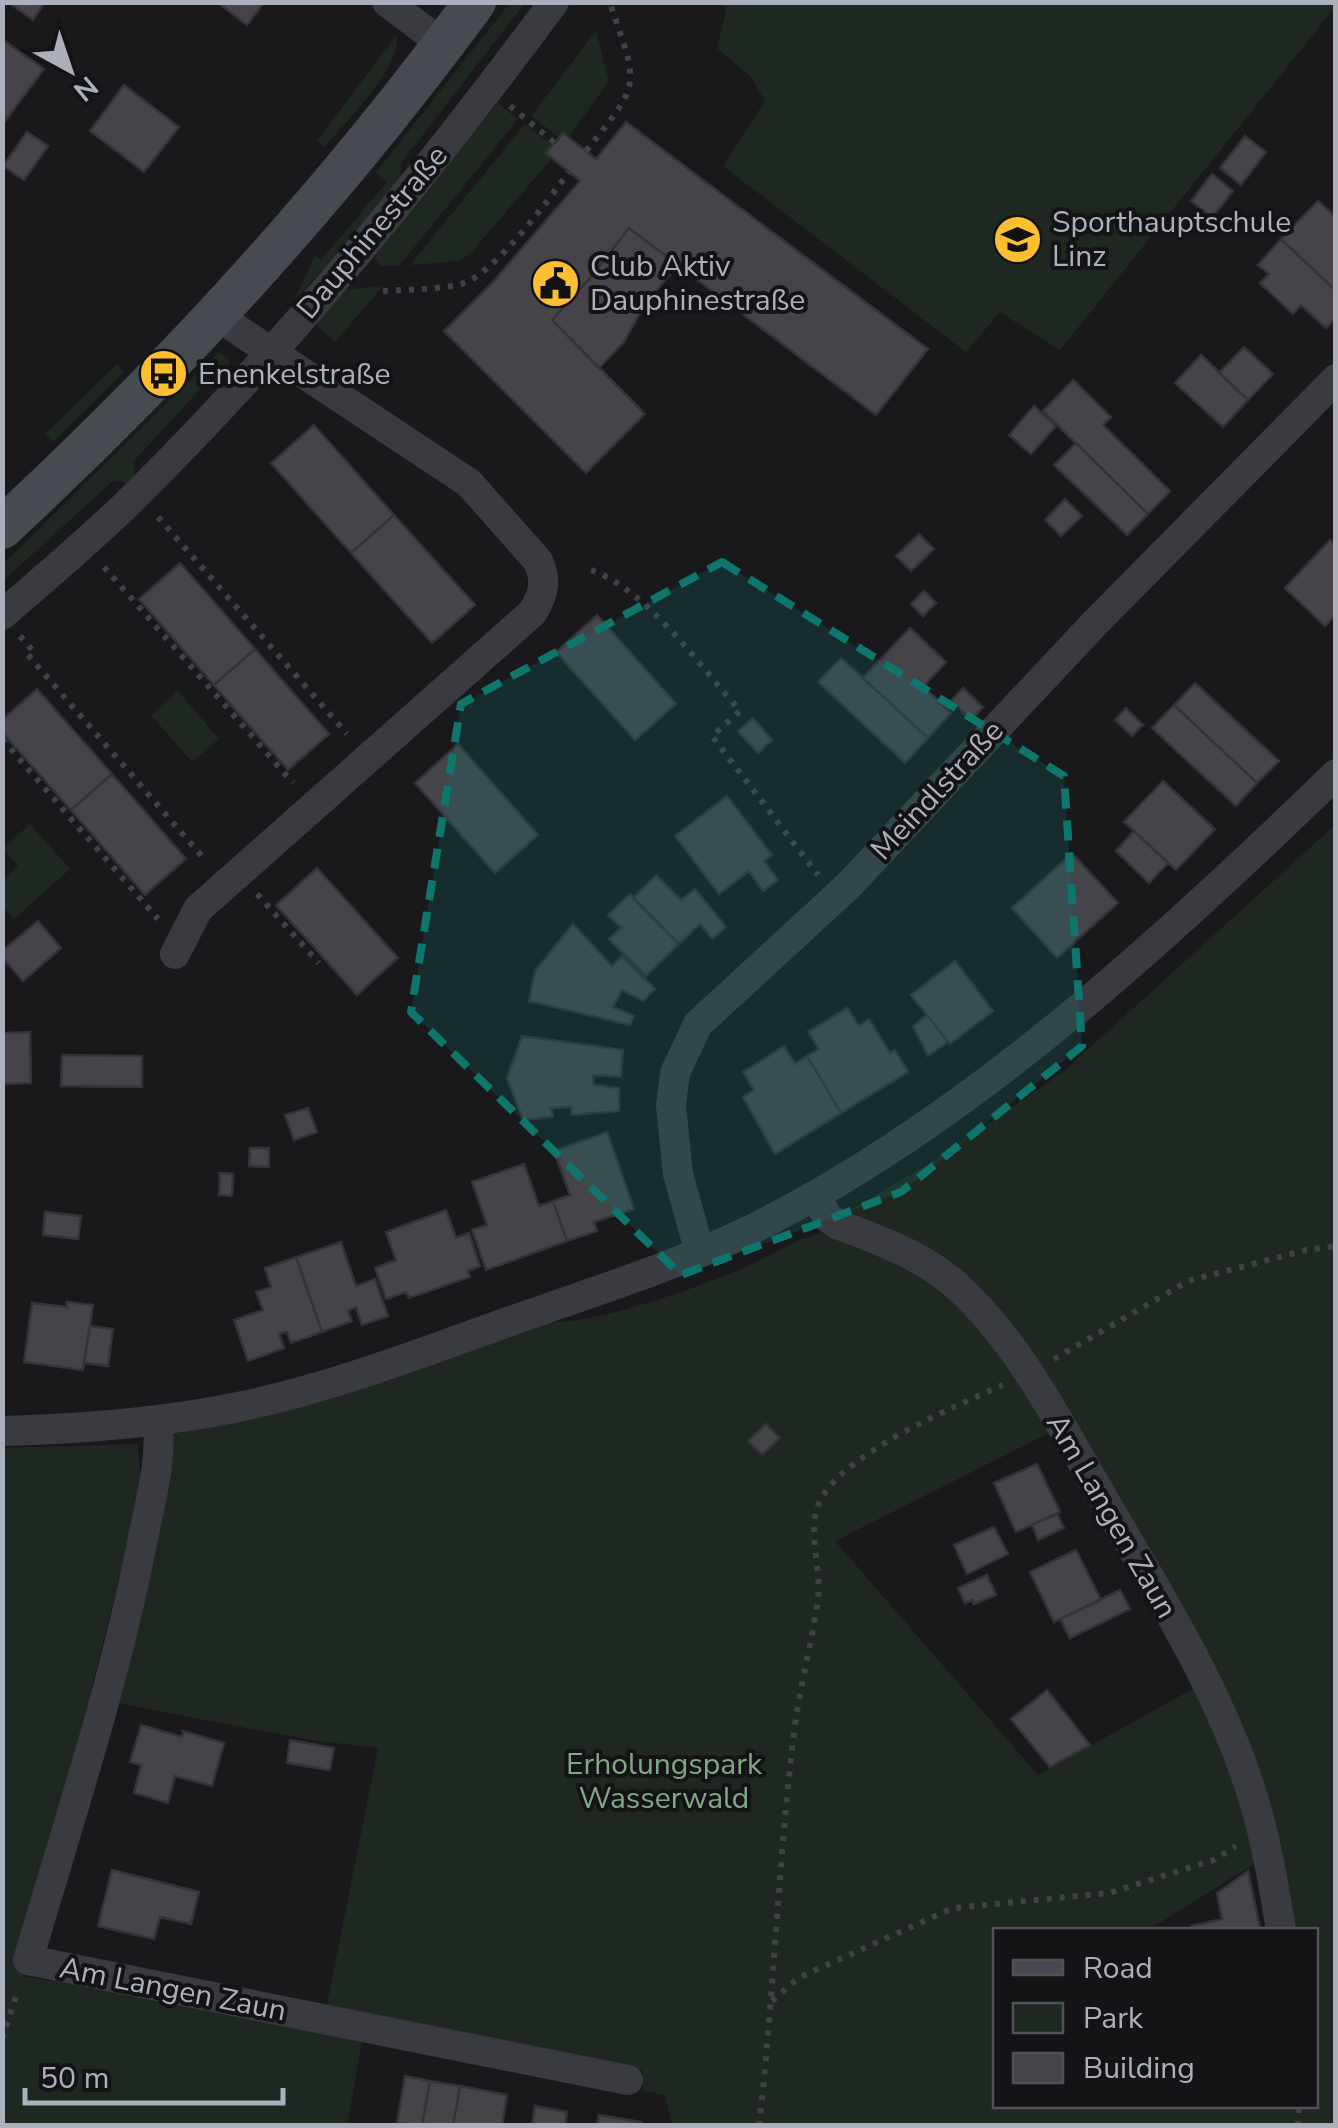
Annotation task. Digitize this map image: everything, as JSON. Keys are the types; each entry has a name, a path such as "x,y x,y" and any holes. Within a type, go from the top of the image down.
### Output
{"main road":[{"name":"Dauphinestraße","path":"2,528 163,374 219,314 340,175 475,2"}],"street":[{"path":"388,2 444,45"},
{"name":"Dauphinestraße","path":"2,615 137,494 271,351 381,228 554,2"},
{"path":"175,954 198,909 533,612 543,596 545,577 538,561 470,483 219,314"},
{"name":"Meindlstraße","path":"700,1253 678,1174 671,1105 675,1072 698,1024 848,886 1083,636 1336,378"},
{"path":"2,1431 159,1432 327,1385 700,1253 816,1196 937,1117 1078,1007 1155,944 1336,774"},
{"name":"Am Langen Zaun","path":"816,1196 827,1217 837,1224 916,1258 956,1285 994,1326 1029,1374 1196,1665 1224,1722 1254,1803 1281,1928"},
{"name":"Am Langen Zaun","path":"159,1432 135,1577 104,1701 28,1960 628,2080"}],"path":[{"path":"586,151 627,98 632,84 632,69 610,3"},
{"path":"489,90 554,142"},
{"path":"383,291 460,285 473,280 522,231 569,172"},
{"path":"137,494 356,744"},
{"path":"84,543 301,792"},
{"path":"590,570 604,574 637,600 740,711 712,736 822,880"},
{"path":"28,654 214,870"},
{"path":"2,738 158,919"},
{"path":"250,886 318,962"},
{"path":"760,2126 794,1728 820,1588 815,1528 819,1502 845,1469 960,1404 1029,1374 1188,1281 1306,1250 1336,1246"},
{"path":"771,2002 798,1978 953,1908 1109,1894 1214,1860 1261,1830"},
{"path":"2,2039 28,1960"}],"highlighted area":[{"path":"722,562 1064,776 1082,1046 901,1192 681,1275 411,1012 461,704"}],"green space":[{"name":"Sporthauptschule Linz","path":"1335,2 1336,6 1060,350 1000,312 966,352 723,166 765,101 750,76 717,48 726,12 723,3"},
{"path":"510,3 525,3 401,163 401,179 295,298 315,256 321,260 387,182 376,172"},
{"path":"596,31 609,81 565,142 531,116"},
{"path":"396,35 396,48 382,77 325,147 317,141"},
{"path":"498,103 518,119 399,266 380,266 375,258 377,252"},
{"path":"525,124 559,150 470,254 459,261 410,265"},
{"path":"383,286 335,342 314,323 344,290"},
{"path":"219,352 229,360 229,368 214,388 202,387 133,462 135,475 126,483 114,480 3,581 3,564"},
{"path":"117,364 124,372 53,442 45,434"},
{"path":"178,691 219,739 192,762 151,715"},
{"path":"30,824 70,869 14,919 3,907 3,880 18,866 3,849"},
{"name":"Erholungspark Wasserwald","path":"1335,825 1335,2125 672,2125 665,2095 643,2091 642,2070 326,2010 378,1748 310,1740 117,1703 176,1426 544,1322 621,1311 682,1292 827,1232 937,1280 889,1231 849,1211 935,1160 1063,1072","holes":["954,1297 1059,1405 1260,1781 1293,1928 1318,1928 1318,2108 993,2108 993,1928 1151,1928 1259,1861 1249,1824 1196,1687 1038,1775 835,1541 1053,1431"]},
{"path":"138,1444 142,1489 23,1976 363,2036 347,2125 3,2125 2,1448"}],"building":[{"path":"8,2 45,2 33,20"},
{"path":"217,2 264,2 247,25"},
{"path":"2,39 44,69 2,125"},
{"path":"124,85 179,127 144,172 90,131"},
{"path":"626,122 928,349 876,415 629,228 552,320 645,414 586,473 444,331 493,282 580,181 546,153 563,133 596,159"},
{"path":"27,132 48,146 24,180 3,166"},
{"path":"1245,136 1266,152 1241,185 1220,168"},
{"path":"1212,174 1233,191 1212,218 1191,201"},
{"path":"1318,201 1336,217 1336,291 1281,239"},
{"path":"629,228 678,265 646,303 623,343 599,368 552,320"},
{"path":"1281,239 1336,291 1336,318 1326,328 1301,305 1293,314 1260,283 1269,274 1258,265"},
{"path":"1244,347 1273,374 1248,400 1219,373"},
{"path":"1201,355 1248,400 1223,427 1175,383"},
{"path":"1073,380 1111,417 1103,425 1170,491 1148,514 1043,411"},
{"path":"1034,406 1056,426 1031,454 1009,435"},
{"path":"314,425 394,515 351,553 271,463"},
{"path":"1076,443 1148,514 1127,535 1054,465"},
{"path":"1065,499 1082,516 1061,536 1045,520"},
{"path":"394,515 475,605 432,643 351,553"},
{"path":"919,534 934,549 911,571 896,556"},
{"path":"1330,540 1336,545 1336,614 1325,626 1285,588"},
{"path":"180,563 255,649 214,685 139,599"},
{"path":"924,591 936,603 923,616 911,604"},
{"path":"597,615 676,704 635,740 556,652"},
{"path":"910,628 946,662 923,687 951,713 928,738 863,678"},
{"path":"255,649 329,734 288,770 214,685"},
{"path":"841,658 928,738 905,763 818,682"},
{"path":"1195,683 1279,761 1257,783 1174,705"},
{"path":"963,688 983,707 971,720 951,701"},
{"path":"37,689 112,774 71,810 2,732 2,720"},
{"path":"1174,705 1257,783 1236,806 1152,728"},
{"path":"1126,708 1143,725 1132,736 1115,720"},
{"path":"753,718 772,740 758,753 738,731"},
{"path":"458,744 538,835 495,873 415,783"},
{"path":"112,774 186,859 145,895 71,810"},
{"path":"1163,781 1215,829 1176,870 1124,822"},
{"path":"727,796 772,855 764,861 778,880 763,891 749,871 719,894 675,836"},
{"path":"1134,831 1168,863 1149,883 1116,851"},
{"path":"1072,853 1118,903 1057,958 1012,908"},
{"path":"317,868 398,958 357,995 276,905"},
{"path":"656,875 681,900 695,889 726,927 712,939 700,924 679,944 633,898"},
{"path":"630,894 679,944 646,976 609,939 621,928 608,915"},
{"path":"38,921 61,948 23,981 2,957 2,951"},
{"path":"573,924 612,966 622,956 655,989 643,1001 622,990 613,1007 634,1016 630,1025 529,1001 535,971"},
{"path":"955,961 993,1011 950,1044 911,995"},
{"path":"847,1008 859,1026 869,1019 890,1053 895,1050 908,1072 841,1113 807,1056 819,1049 808,1032"},
{"path":"927,1015 948,1042 928,1056 913,1026"},
{"path":"30,1032 31,1083 2,1084 2,1033"},
{"path":"522,1036 623,1050 621,1077 593,1075 594,1085 619,1088 619,1111 572,1115 571,1107 551,1108 553,1117 523,1120 507,1078"},
{"path":"784,1046 795,1064 807,1056 841,1113 775,1154 743,1097 754,1090 743,1072"},
{"path":"62,1055 142,1056 142,1087 61,1086"},
{"path":"308,1108 317,1132 294,1140 285,1115"},
{"path":"607,1132 634,1209 594,1222 597,1231 567,1241 553,1201 570,1195 554,1151"},
{"path":"250,1148 269,1148 269,1167 249,1166"},
{"path":"524,1164 539,1206 553,1201 567,1241 486,1270 472,1230 487,1225 472,1182"},
{"path":"220,1173 233,1174 232,1196 219,1195"},
{"path":"446,1210 456,1238 469,1233 480,1266 468,1271 470,1277 409,1298 406,1292 386,1299 375,1268 396,1260 386,1232"},
{"path":"45,1212 81,1216 78,1239 43,1235"},
{"path":"341,1242 356,1286 375,1279 388,1316 362,1325 356,1307 348,1311 352,1321 322,1332 296,1257"},
{"path":"296,1257 322,1332 291,1343 287,1332 279,1334 284,1348 248,1361 234,1320 263,1310 256,1292 271,1287 265,1268"},
{"path":"67,1302 93,1305 83,1370 24,1362 32,1303 67,1307"},
{"path":"90,1326 113,1329 108,1366 84,1363"},
{"path":"766,1424 780,1438 762,1455 748,1441"},
{"path":"1037,1464 1060,1512 1016,1532 994,1483"},
{"path":"1057,1514 1064,1528 1038,1540 1032,1525"},
{"path":"994,1527 1008,1554 967,1574 954,1545"},
{"path":"1076,1550 1101,1600 1054,1622 1030,1572"},
{"path":"987,1575 996,1595 974,1604 972,1600 965,1603 958,1588"},
{"path":"1120,1590 1130,1609 1070,1638 1060,1619"},
{"path":"1047,1690 1090,1745 1050,1767 1011,1719"},
{"path":"141,1725 182,1737 183,1731 224,1743 212,1786 175,1776 168,1803 134,1793 141,1765 130,1762"},
{"path":"290,1740 334,1748 330,1770 287,1763"},
{"path":"112,1870 199,1892 191,1924 160,1917 154,1939 98,1926"},
{"path":"1248,1871 1260,1928 1192,1928 1222,1919 1217,1893"},
{"path":"405,2076 430,2081 422,2126 397,2123"},
{"path":"430,2081 460,2086 453,2126 422,2126"},
{"path":"460,2086 507,2095 502,2126 453,2126"},
{"path":"535,2106 567,2112 565,2126 532,2126"},
{"path":"599,2115 641,2122 640,2126 597,2126"}],"place":[{"name":"Sporthauptschule Linz","path":"1017,239"},
{"name":"Club Aktiv Dauphinestraße","path":"555,283"},
{"name":"Enenkelstraße","path":"163,374"}]}
